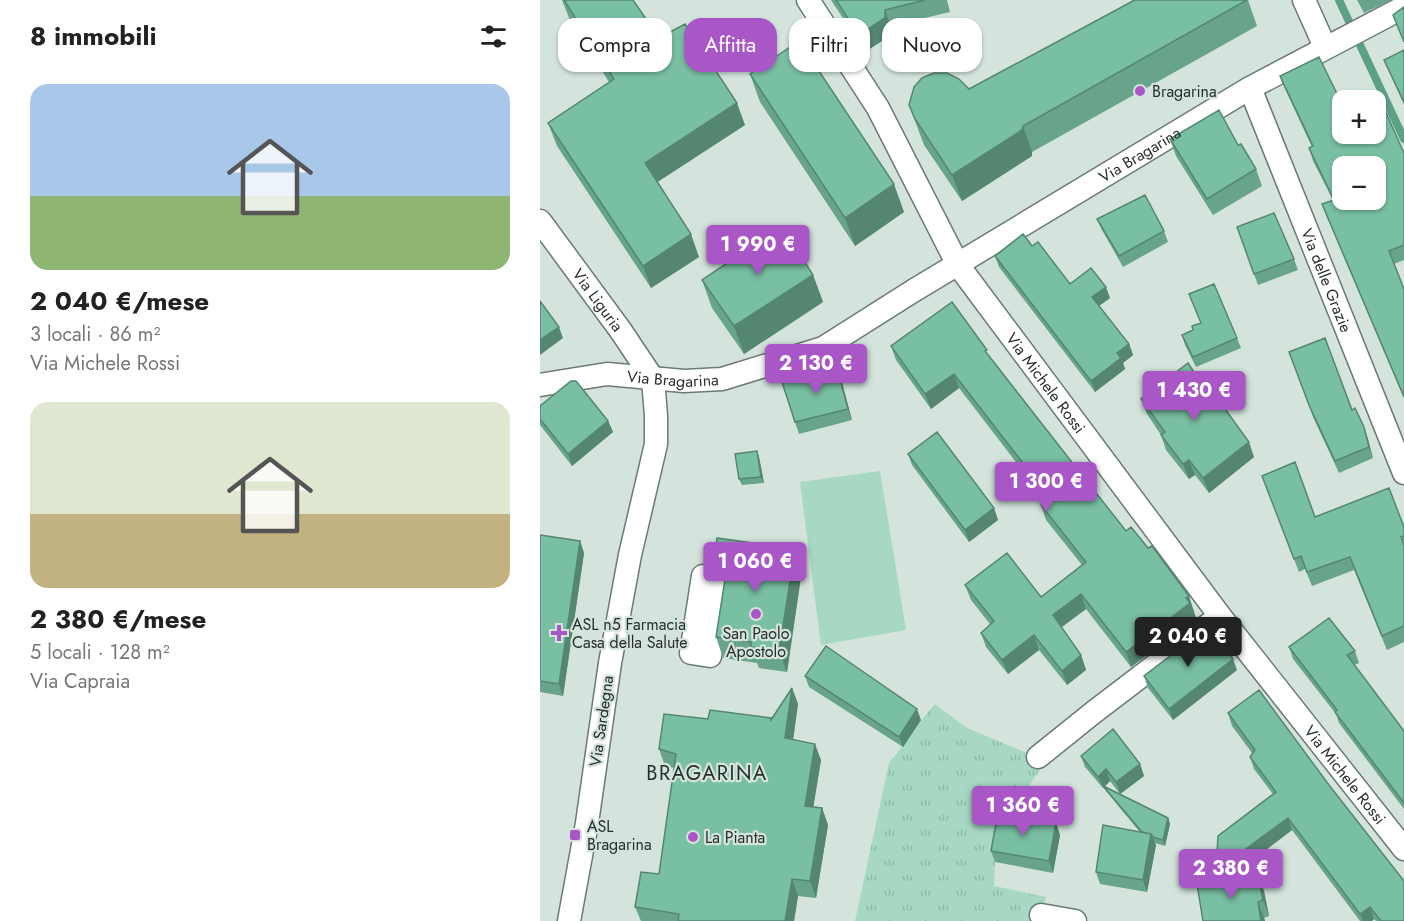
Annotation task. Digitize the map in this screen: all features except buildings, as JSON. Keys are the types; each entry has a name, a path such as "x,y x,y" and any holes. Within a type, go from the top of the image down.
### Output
{"street":[{"path":"808,0 878,108 958,265"},
{"path":"1304,0 1325,47"},
{"name":"Via Bragarina","path":"540,385 607,374 684,381 722,379 822,348 1250,88 1404,7"},
{"name":"Via delle Grazie","path":"1250,88 1404,473"},
{"name":"Via Liguria","path":"540,221 621,331 653,379"},
{"name":"Via Michele Rossi","path":"958,265 1220,616 1404,849"},
{"name":"Via Sardegna","path":"569,921 587,823 614,642 630,555 656,444 653,379"},
{"path":"1038,757 1220,616"},
{"path":"1041,915 1075,921"}],"green space":[{"path":"880,471 906,630 821,645 800,482"},
{"path":"935,704 967,728 1046,761 1002,825 995,862 994,886 1046,897 1039,921 855,921 889,763"}],"waterway":[{"path":"1339,0 1404,139"}],"place":[{"name":"Bragarina","path":"1140,91"},
{"name":"San Paolo Apostolo","path":"756,614"},
{"name":"ASL n5 Farmacia Casa della Salute","path":"559,633"},
{"name":"ASL Bragarina","path":"575,835"},
{"name":"La Pianta","path":"693,837"}],"district":[{"name":"BRAGARINA","path":"707,773"}]}
